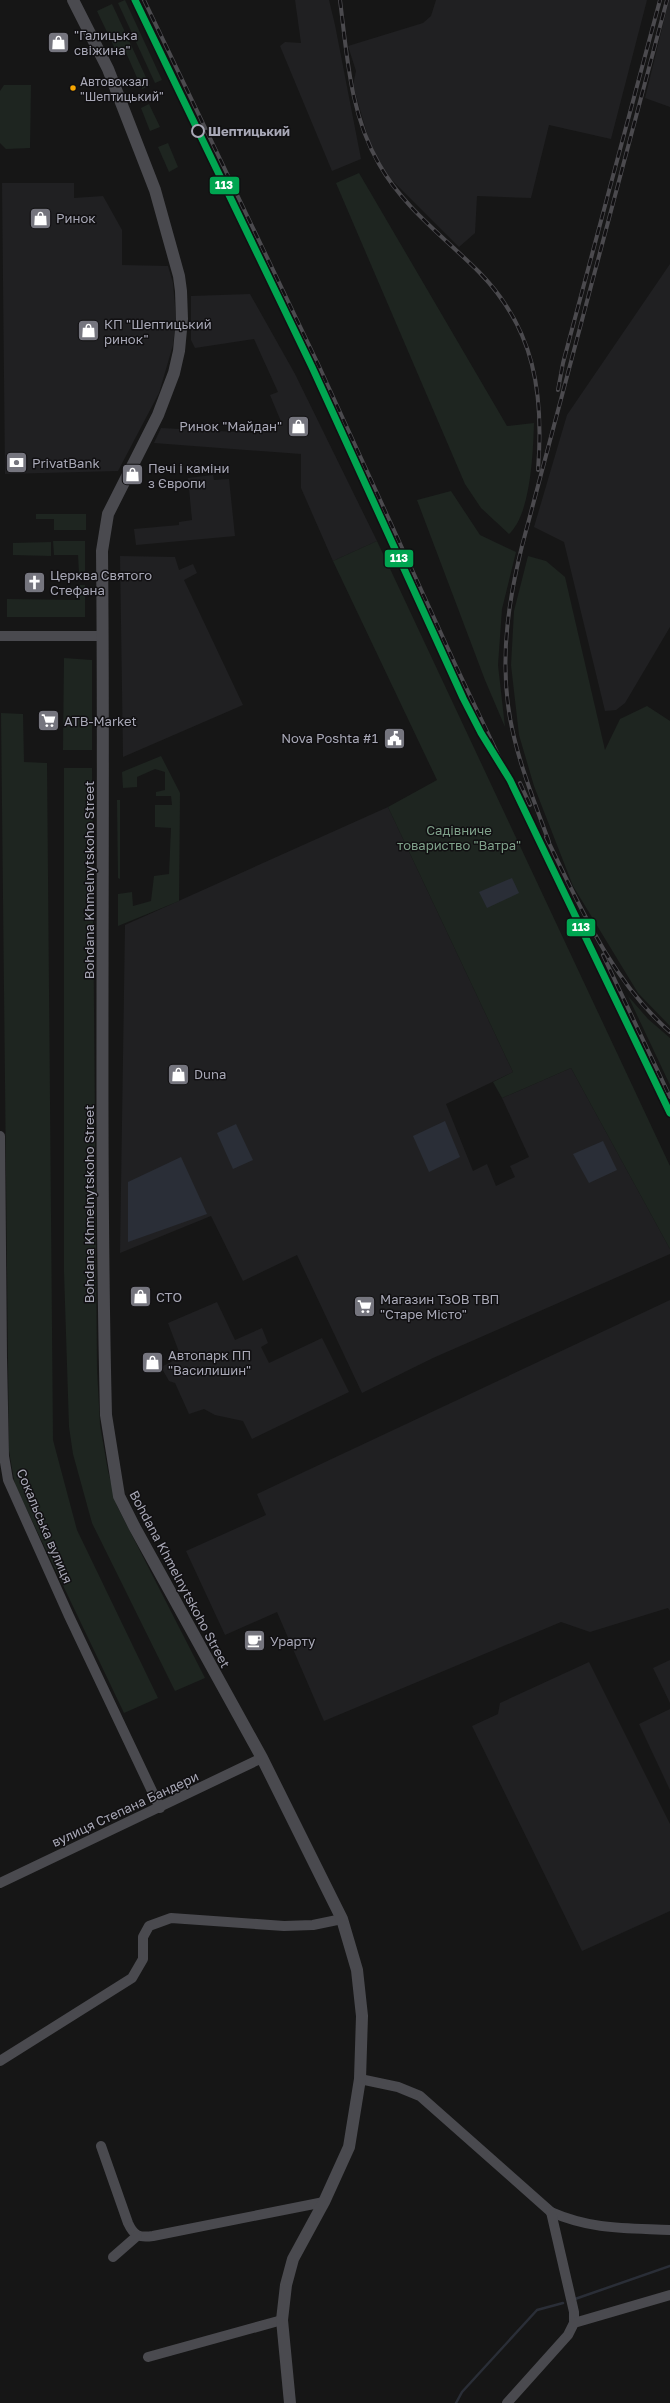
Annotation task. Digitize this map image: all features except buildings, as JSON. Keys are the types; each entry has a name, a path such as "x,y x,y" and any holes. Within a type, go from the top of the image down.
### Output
{"street":[{"name":"Bohdana Khmelnytskoho Street","path":"73,0 108,69 155,190 179,276 182,319 179,351 174,373 158,415 108,514 104,530 102,551 104,896 101,1167 106,1415 110,1449 119,1496 134,1526 262,1758 342,1919 357,1970 362,2016 360,2079 349,2147 324,2202 293,2259 286,2285 282,2320 290,2403"},
{"path":"0,636 103,636"},
{"name":"Сокальська вулиця","path":"0,1136 1,1358 4,1456 8,1480 69,1616 160,1808"},
{"name":"вулиця Степана Бандери","path":"0,1883 160,1808 262,1758"},
{"path":"0,2061 132,1978 143,1959 143,1937 149,1926 171,1918 284,1926 313,1925 342,1919"},
{"path":"360,2079 398,2087 420,2096 551,2212 571,2221 597,2227 670,2230"},
{"path":"101,2146 128,2223 132,2232 138,2236 153,2236 324,2202"},
{"path":"507,2403 568,2335 574,2324 574,2312 551,2212"},
{"path":"113,2257 138,2236"},
{"path":"574,2324 670,2295"},
{"path":"148,2357 282,2320"}],"shaded area":[{"path":"295,0 329,0 335,25 361,159 332,171 280,46 285,42 301,43"},
{"path":"436,0 647,0 611,139 549,125 531,198 477,196 475,233 459,247 384,172 370,144 353,85 356,71 348,46 423,23 431,16"},
{"path":"670,0 670,107 645,98"},
{"name":"КП \"Шептицький ринок\"","path":"2,183 74,183 74,198 103,196 122,230 122,265 168,266 173,283 176,318 173,345 159,393 118,471 5,474"},
{"path":"670,264 670,627 625,703 616,710 605,711 564,542 534,527 567,415"},
{"name":"Ринок \"Майдан\"","path":"250,294 295,374 377,541 333,561 301,488 301,454 154,443 161,428 257,433 282,424 270,395 278,392 254,339 195,348 191,340 191,296"},
{"path":"213,475 214,480 229,479 235,536 136,545 134,529 179,525 179,522 192,520 188,478"},
{"path":"120,556 175,557 179,570 193,564 197,573 184,580 243,705 123,757"},
{"path":"388,807 513,1072 446,1104 473,1171 487,1164 496,1186 515,1177 510,1166 529,1157 502,1098 571,1068 670,1249 670,1254 433,1358 362,1393 297,1255 243,1281 211,1216 120,1253 125,925"},
{"path":"512,878 519,893 487,908 479,892"},
{"path":"445,1121 460,1157 429,1172 413,1136"},
{"path":"236,1124 253,1160 233,1169 217,1133"},
{"path":"603,1141 617,1170 589,1183 573,1154"},
{"path":"181,1157 207,1214 128,1242 128,1182"},
{"path":"670,1300 670,1611 668,1608 590,1632 561,1622 324,1721 277,1612 225,1635 186,1551 266,1515 257,1494"},
{"path":"217,1302 235,1340 262,1328 268,1343 261,1347 269,1363 322,1338 349,1392 252,1439 243,1421 215,1415 204,1409 189,1414 175,1383 169,1381 161,1367 181,1357 168,1323"},
{"path":"670,1660 670,1703 653,1668"},
{"path":"589,1662 670,1824 670,1911 582,1951 472,1726 498,1714 500,1703"},
{"path":"670,1709 670,1790 639,1724"}],"green space":[{"path":"125,0 162,80 155,83 118,3"},
{"path":"112,4 150,86 142,89 124,48 116,51 97,11"},
{"path":"4,85 31,85 30,148 6,149 0,143 0,91"},
{"path":"149,104 160,127 150,131 141,108"},
{"path":"168,143 178,167 169,172 158,147"},
{"path":"359,173 507,426 534,423 533,450 526,498 516,525 509,534 481,508 465,484 336,183"},
{"path":"451,491 480,535 516,552 502,609 498,665 505,727 485,680 417,500"},
{"path":"36,514 86,514 86,530 54,530 54,519 36,519"},
{"path":"53,541 85,541 85,573 79,573 78,555 54,555"},
{"name":"Садівниче товариство \"Ватра\"","path":"377,541 670,1166 670,1249 571,1068 502,1098 493,1082 513,1072 388,807 437,780 333,561"},
{"path":"51,542 51,556 13,555 13,543"},
{"path":"528,556 546,561 565,577 605,750 620,719 647,706 670,721 670,1026 638,993 573,886 534,786 519,735 511,665 514,611"},
{"path":"80,585 85,585 85,617 7,617 7,599 80,600"},
{"path":"64,658 92,660 92,750 63,750"},
{"path":"1,713 23,714 24,762 47,763 53,1440 77,1530 158,1698 124,1713 15,1485 9,1451"},
{"path":"161,756 180,793 179,901 118,926 118,894 132,892 133,906 151,901 154,876 169,874 171,828 155,827 155,805 172,805 171,796 156,796 156,792 165,790 165,772 155,769 137,777 137,787 123,788 122,772"},
{"path":"64,768 92,768 97,1369 100,1425 108,1471 117,1506 205,1678 175,1691 92,1523 73,1454 69,1427 64,1272"},
{"path":"117,800 120,800 120,879 118,878"},
{"path":"628,996 648,1019 670,1038 670,1085"}],"waterway":[{"path":"575,2299 670,2266"},
{"path":"456,2403 462,2392 537,2310 563,2303"}],"railway":[{"path":"144,0 318,364 455,664 510,780"},
{"path":"340,0 351,84 362,125 369,145 379,164 389,180 412,208 479,272 498,294 513,316 524,340 532,364 537,389 539,415 538,470"},
{"path":"558,390 563,363 660,0"},
{"path":"549,842 519,757 508,705 505,665 510,605 522,546 667,0"},
{"path":"520,783 530,805"},
{"path":"546,837 571,889 614,966 649,1012 670,1032"},
{"path":"603,955 670,1097"}],"transit line":[{"name":"113","path":"135,0 312,367 463,698 481,733 510,780 670,1113"}],"place":[{"name":"\"Галицька свіжина\"","path":"59,42"},
{"name":"Автовокзал \"Шептицький\"","path":"73,88"},
{"name":"Шептицький","path":"198,131"},
{"name":"Ринок","path":"41,218"},
{"name":"КП \"Шептицький ринок\"","path":"89,331"},
{"name":"Ринок \"Майдан\"","path":"298,426"},
{"name":"PrivatBank","path":"16,463"},
{"name":"Печі і каміни з Європи","path":"132,475"},
{"name":"Церква Святого Стефана","path":"35,582"},
{"name":"ATB-Market","path":"49,721"},
{"name":"Nova Poshta #1","path":"394,738"},
{"name":"Duna","path":"178,1074"},
{"name":"СТО","path":"140,1297"},
{"name":"Магазин ТзОВ ТВП \"Старе Місто\"","path":"365,1306"},
{"name":"Автопарк ПП \"Василишин\"","path":"152,1362"},
{"name":"Урарту","path":"255,1641"}]}
